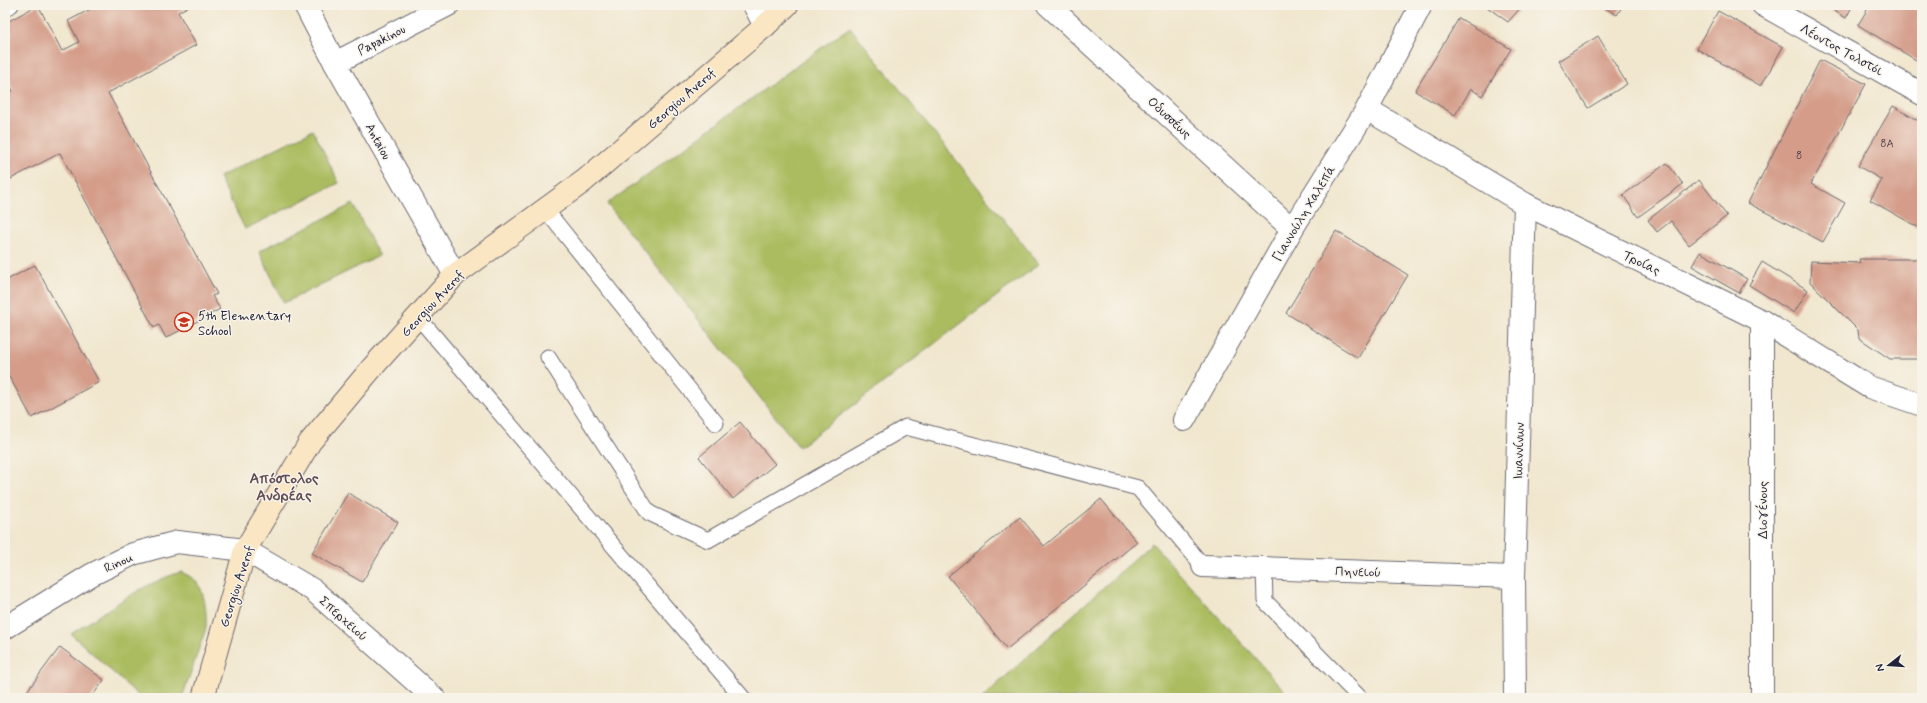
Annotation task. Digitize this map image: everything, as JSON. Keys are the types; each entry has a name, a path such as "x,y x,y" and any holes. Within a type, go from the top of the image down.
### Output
{"street":[{"name":"Antaiou","path":"305,5 335,63 455,275"},
{"name":"Papakinou","path":"335,63 448,5"},
{"path":"754,5 765,26"},
{"name":"Georgiou Averof","path":"203,698 245,550 310,442 455,275 584,181 765,26 787,5"},
{"name":"Οδυσσέως","path":"1048,5 1292,229"},
{"name":"Γιαννούλη Χαλεπά","path":"1184,420 1292,229 1367,109 1421,5"},
{"name":"Λέοντος Τολστόι","path":"1763,5 1922,94"},
{"name":"Τροίας","path":"1367,109 1525,204 1762,322 1869,388 1922,405"},
{"name":"Ιωαννίνων","path":"1514,698 1514,577 1525,204"},
{"name":"Διογένους","path":"1762,322 1762,698"},
{"name":"Rinou","path":"5,628 91,575 132,554 177,542 245,550"},
{"name":"Σπερχειού","path":"245,550 314,590 434,698"},
{"name":"Πηνειού","path":"1203,566 1514,577"}],"lane":[{"path":"5,9 11,5"},
{"path":"545,209 716,423"},
{"path":"418,317 743,698"},
{"path":"548,357 649,513 708,540 906,427 1138,488 1203,566"},
{"path":"1264,568 1265,602 1360,698"}],"green space":[{"path":"850,27 1039,264 799,447 607,204"},
{"path":"313,130 339,183 245,229 219,177"},
{"path":"353,204 379,256 284,303 259,251"},
{"path":"1152,543 1291,698 982,698"},
{"path":"181,572 195,580 201,589 206,609 206,628 182,698 141,698 71,634 138,591 166,577"}],"building":[{"path":"38,5 62,51 79,42 68,21 98,5 191,5 178,12 196,45 108,93 217,294 212,296 220,309 166,338 159,325 154,328 60,153 5,182 5,95 13,91 5,75 5,23"},
{"path":"1484,5 1523,5 1508,22"},
{"path":"1600,5 1623,5 1617,15"},
{"path":"1824,5 1853,5 1846,18"},
{"path":"1870,5 1922,5 1921,63 1858,25"},
{"path":"1718,11 1783,47 1761,86 1697,49"},
{"path":"1459,18 1511,49 1482,96 1471,89 1455,115 1415,91"},
{"path":"1598,36 1627,84 1588,108 1558,61"},
{"path":"1820,60 1866,84 1811,184 1845,203 1823,242 1748,203"},
{"path":"1893,106 1922,123 1921,229 1870,200 1882,180 1858,166"},
{"path":"1667,163 1683,184 1638,217 1623,195"},
{"path":"1699,180 1727,216 1689,245 1671,221 1657,232 1648,220"},
{"path":"1336,231 1408,275 1358,358 1286,313"},
{"path":"1700,252 1747,279 1739,293 1692,266"},
{"path":"1859,259 1922,259 1922,359 1890,359 1859,338 1858,330 1810,282 1811,261 1860,263"},
{"path":"1762,262 1808,290 1794,313 1749,285"},
{"path":"35,265 99,382 32,418 5,369 5,281"},
{"path":"740,422 775,464 733,499 699,457"},
{"path":"348,493 398,522 362,582 312,553"},
{"path":"1101,499 1137,542 1007,649 948,576 1020,517 1044,546"},
{"path":"60,647 104,680 91,698 22,698"}],"place":[{"name":"5th Elementary School","path":"184,322"}],"district":[{"name":"Απόστολος Ανδρέας","path":"284,486"}]}
